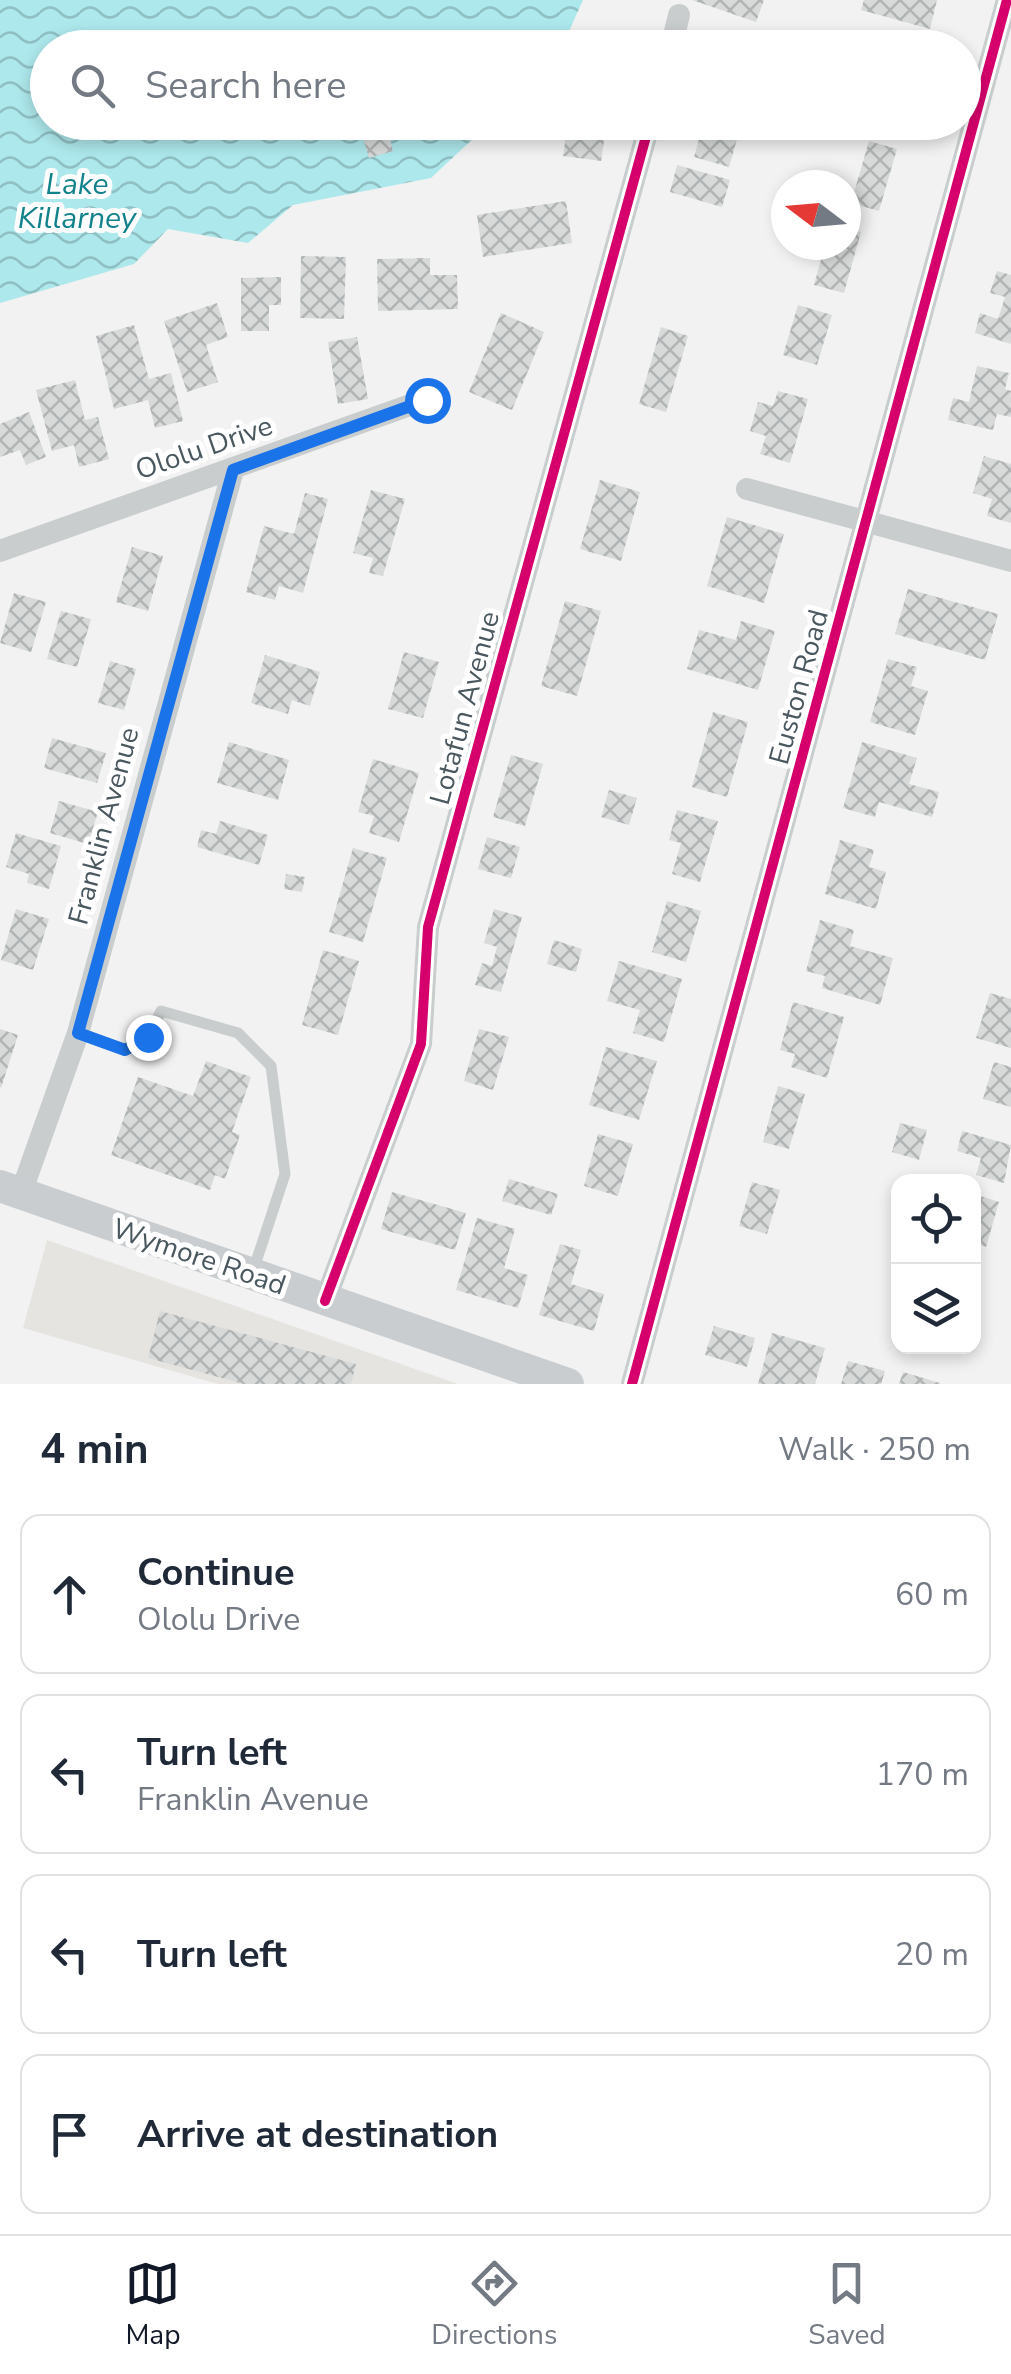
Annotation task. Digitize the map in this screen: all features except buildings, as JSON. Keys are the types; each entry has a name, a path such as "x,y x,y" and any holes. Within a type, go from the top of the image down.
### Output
{"main road":[{"name":"Wymore Road","path":"11,1190 568,1384"}],"street":[{"name":"Euston Road","path":"981,98 1007,0"},
{"path":"675,30 680,15"},
{"name":"Lotafun Avenue","path":"325,1302 421,1044 428,927 645,140"},
{"name":"Euston Road","path":"632,1384 970,140"},
{"name":"Ololu Drive","path":"0,550 427,400"},
{"name":"Franklin Avenue","path":"11,1190 78,1033 233,470"},
{"path":"747,489 1011,561"}],"lane":[{"path":"78,1033 125,1050 148,1037 161,1011 238,1032 271,1066 285,1174 252,1275"}],"shaded area":[{"path":"47,1240 458,1384 218,1384 23,1328"}],"water":[{"name":"Lake Killarney","path":"0,0 583,0 570,30 30,30 30,140 472,140 431,178 293,205 248,243 168,229 134,264 0,303"}],"cycle path":[{"path":"981,96 1007,0"},
{"path":"325,1301 421,1044 428,927 645,140"},
{"path":"632,1384 969,140"}],"route":[{"path":"148,1037 125,1050 78,1033 233,470 427,400"}]}
